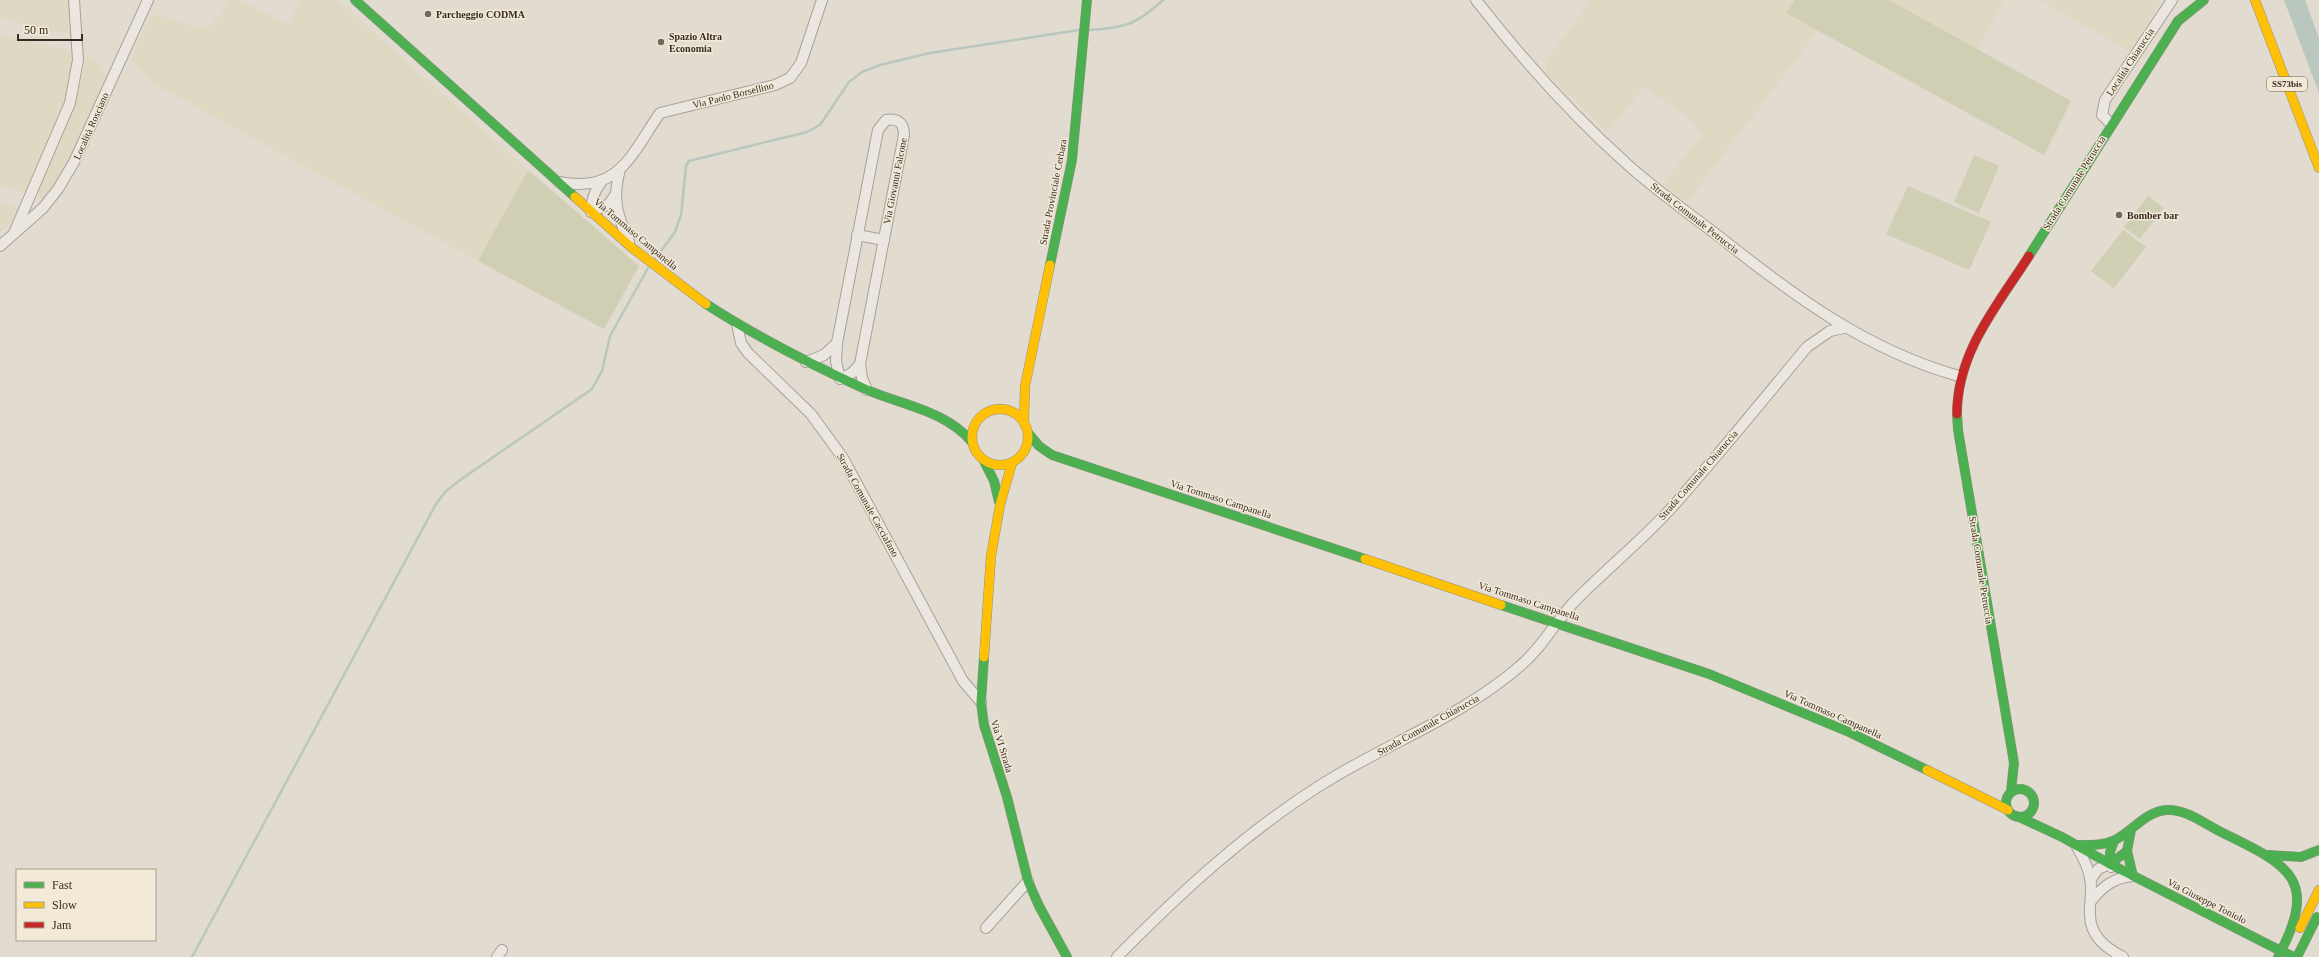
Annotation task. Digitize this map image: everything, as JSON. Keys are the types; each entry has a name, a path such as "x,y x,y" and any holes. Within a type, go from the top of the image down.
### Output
{"main road":[{"name":"Via Tommaso Campanella","path":"355,0 631,247 698,299 737,324 840,379 945,419 961,429 972,442"},
{"name":"Strada Provinciale Cerbara","path":"1028,433 1024,423 1025,386 1072,160 1087,0"},
{"name":"Strada Comunale Petruccia","path":"2009,794 2014,764 1958,430 1956,402 1959,376 1965,358 1974,342 2111,124 2178,21 2204,0"},
{"name":"SS73bis","path":"2255,0 2319,168"},
{"path":"2265,0 2274,22"},
{"name":"Strada Provinciale Cerbara","path":"983,416 999,410 1012,401 1025,386"},
{"path":"999,410 1008,411 1017,415 1024,423"},
{"name":"Via Tommaso Campanella","path":"945,419 965,419 983,416"},
{"path":"983,416 974,429 972,442 976,452 984,461 998,465 1016,460 1027,446 1028,433"},
{"name":"Via Tommaso Campanella","path":"1028,433 1038,446 1052,455 1558,622 1709,674 1773,699 1849,732 2062,837 2110,864"},
{"name":"Via Tommaso Campanella","path":"1016,460 1033,455 1052,455"},
{"name":"Via VI Strada","path":"1016,460 1000,505 991,556 981,702 984,725 1007,797 1028,881 1038,906 1067,957"},
{"name":"Via VI Strada","path":"984,461 994,481 1000,505"},
{"name":"Strada Comunale Petruccia","path":"2014,764 2029,791"},
{"path":"1986,800 2009,794 2023,788 2029,791"},
{"name":"Via Tommaso Campanella","path":"2029,791 2034,796 2035,803 2044,817 2062,837"},
{"path":"2008,810 2009,794"},
{"path":"2017,816 2030,814 2035,803"},
{"path":"2076,845 2096,845 2114,841 2131,830 2141,820 2153,813 2168,810 2184,814 2269,855 2290,859 2306,856 2319,850"},
{"path":"2131,830 2127,851 2133,876"},
{"path":"2110,864 2110,852 2114,841"},
{"path":"2110,864 2127,851"},
{"path":"2269,855 2284,868 2297,892 2298,909 2294,926 2278,957"},
{"name":"Via Giuseppe Toniolo","path":"2110,864 2275,948 2296,957"},
{"path":"2286,957 2319,890"},
{"path":"2296,957 2319,913"}],"street":[{"name":"Località Rosciano","path":"12,236 70,103 78,60 74,0"},
{"name":"Località Rosciano","path":"0,246 43,208 58,189 74,162 148,0"},
{"name":"Via Paolo Borsellino","path":"591,212 591,202 594,192 601,182 620,170 660,113 775,85 790,78 802,63 822,0"},
{"name":"Strada Comunale Petruccia","path":"1476,0 1507,40 1574,114 1629,166 1742,255 1844,328 1898,355 1959,376"},
{"name":"Località Chiaruccia","path":"2111,124 2102,115 2106,100 2172,0"},
{"name":"Via Giovanni Falcone","path":"840,379 836,361 837,343 878,130 886,120 893,118 900,121 904,127 904,135 860,364 862,378 867,390"},
{"name":"Via Paolo Borsellino","path":"620,170 615,196 617,212 631,247"},
{"name":"Via Paolo Borsellino","path":"557,182 573,185 601,182"},
{"path":"591,212 609,204 615,196"},
{"path":"857,235 884,240"},
{"name":"Strada Comunale Cacciafano","path":"737,324 741,343 748,353 811,414 843,458 963,681 981,702"},
{"name":"Strada Comunale Chiaruccia","path":"1116,957 1165,908 1239,844 1322,784 1395,742 1480,698 1522,665 1571,605 1673,506 1807,347 1830,331 1844,328"},
{"path":"806,362 824,355 837,343"},
{"path":"840,379 852,373 860,364"},
{"path":"2076,845 2086,862 2091,879 2090,916 2092,929 2099,941 2122,957"},
{"path":"2091,879 2098,869 2110,864 2111,873 2108,883"},
{"path":"2091,901 2108,883 2121,878 2133,876"},
{"path":"986,928 1028,881"}],"shaded area":[{"path":"0,0 71,0 72,35 0,18"},
{"path":"228,0 241,0 289,24 301,0 338,0 528,170 478,261 154,84 130,61 149,18 157,14 198,28 210,25 220,16"},
{"path":"1591,0 1795,0 1786,13 1818,30 1687,203 1663,183 1703,135 1686,115 1644,87 1607,133 1546,72 1546,62"},
{"path":"1889,0 2005,0 1977,49"},
{"path":"2040,0 2160,0 2160,2 2131,52"},
{"path":"2284,0 2305,0 2319,38 2319,93"},
{"path":"0,35 71,50 73,65 66,102 28,194 0,184"},
{"path":"87,56 98,62 107,77 81,138 62,174 47,197 39,199 37,194 75,105"},
{"path":"0,201 19,208 8,226 0,233"}],"green space":[{"path":"1795,0 1889,0 2071,101 2044,155 1786,13"},
{"path":"1974,155 1999,166 1979,213 1954,202"},
{"path":"528,170 639,266 604,329 478,261"},
{"path":"1908,186 1991,222 1969,270 1886,234"},
{"path":"2148,196 2164,208 2140,239 2124,227"},
{"path":"2123,230 2146,247 2114,288 2091,271"}],"waterway":[{"path":"1090,30 1113,28 1138,20 1163,0"},
{"path":"655,259 675,232 681,215 686,166 689,161 807,132 820,125 849,82 862,72 880,65 930,53 1079,30"},
{"path":"192,957 436,504 446,491 463,478 592,389 602,371 610,336 648,268"}],"traffic: fast":[{"path":"355,0 575,197"},
{"path":"1050,265 1072,160 1087,0"},
{"path":"2029,256 2178,21 2204,0"},
{"path":"706,304 764,339 824,370 879,395 936,415 949,422 972,442"},
{"path":"1957,414 1958,430 2014,763 2011,791"},
{"path":"1028,433 1039,446 1052,455 1365,559"},
{"path":"984,461 994,481 999,502"},
{"path":"1501,605 1709,674 1849,732 1927,770"},
{"path":"984,657 981,702 984,725 1007,797 1028,881 1039,906 1067,957"},
{"path":"2020,789 2030,793 2034,803 2030,813 2020,817 2010,813 2006,803 2010,793 2020,789"},
{"path":"2076,845 2096,845 2110,842 2122,836 2153,814 2159,811 2174,810 2196,818 2266,855 2281,866 2291,878 2297,893 2296,910 2290,931 2278,957"},
{"path":"2017,816 2062,837 2110,864 2275,948"},
{"path":"2131,830 2127,851 2133,876"},
{"path":"2114,841 2110,852 2110,864 2127,851"},
{"path":"2269,855 2301,857 2319,850"},
{"path":"2297,957 2317,917"},
{"path":"2275,948 2294,957"}],"traffic: slow":[{"path":"2255,0 2319,168"},
{"path":"575,197 631,247 706,304"},
{"path":"1024,423 1025,386 1050,265"},
{"path":"1000,409 1015,414 1023,422 1028,437 1023,452 1015,460 1000,465 985,460 977,452 972,437 977,422 985,414 1000,409"},
{"path":"984,657 991,556 1000,505 1012,463"},
{"path":"1365,559 1501,605"},
{"path":"1927,770 2008,810"},
{"path":"2300,928 2319,890"}],"traffic: jam":[{"path":"1957,414 1959,391 1971,350 1992,312 2029,256"}],"place":[{"name":"Parcheggio CODMA","path":"428,14"},
{"name":"Spazio Altra Economia","path":"661,42"},
{"name":"Bomber bar","path":"2119,215"}]}
